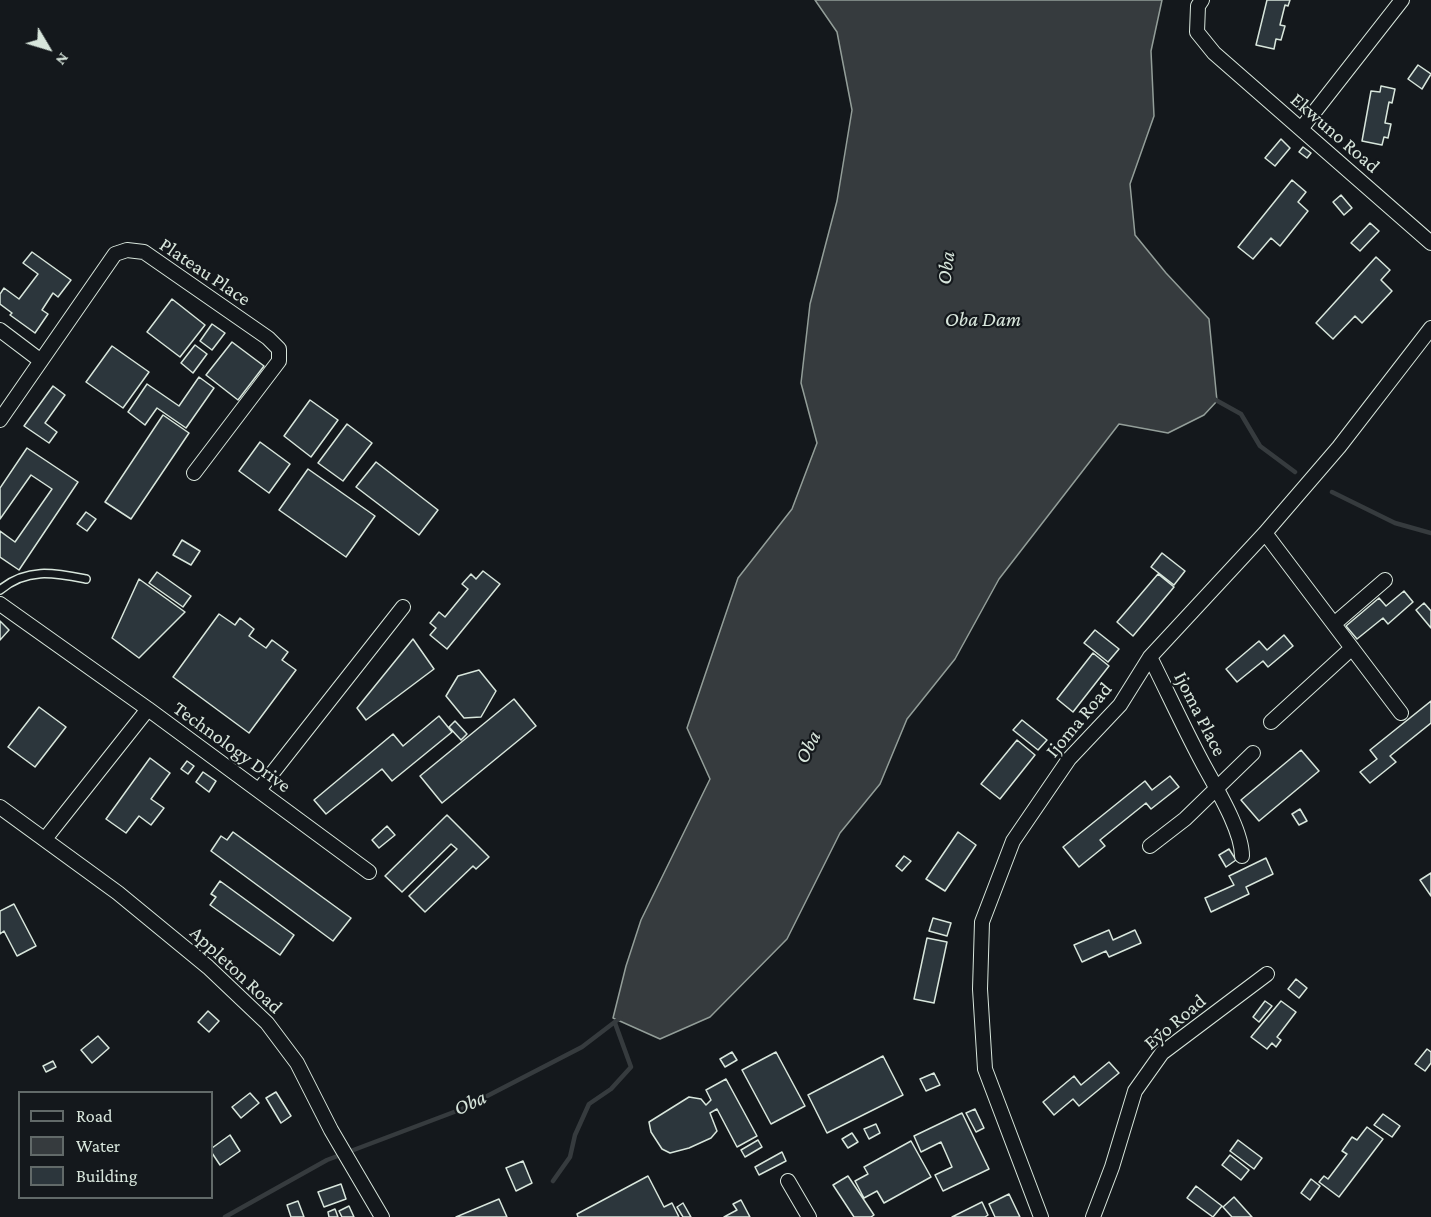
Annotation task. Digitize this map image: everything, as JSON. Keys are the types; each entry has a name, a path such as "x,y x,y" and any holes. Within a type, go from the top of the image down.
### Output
{"street":[{"name":"Ekwuno Road","path":"1202,0 1198,6 1197,32 1214,53 1431,243"},
{"path":"1301,129 1402,0"},
{"name":"Plateau Place","path":"0,420 115,254 127,250 144,252 268,338 279,349 279,361 194,473"},
{"name":"Ijoma Road","path":"1041,1217 985,1068 980,989 982,922 1013,841 1069,759 1120,705 1150,657 1265,533 1339,447 1431,327"},
{"path":"0,330 41,361"},
{"path":"1265,533 1401,712"},
{"path":"1334,624 1385,580"},
{"path":"0,604 148,709"},
{"path":"259,790 403,607"},
{"path":"1270,722 1352,648"},
{"name":"Ijoma Place","path":"1150,657 1236,831 1242,847 1242,856"},
{"name":"Technology Drive","path":"45,839 148,709 369,872"},
{"name":"Ijoma Place","path":"1150,846 1185,819 1253,753"},
{"name":"Appleton Road","path":"0,807 118,893 199,960 267,1023 297,1063 331,1130 382,1217"},
{"name":"Eyo Road","path":"1093,1217 1112,1167 1135,1091 1162,1053 1267,974"},
{"path":"788,1181 809,1217"}],"lane":[{"path":"0,590 28,574 51,572 86,579"}],"water":[{"name":"Oba Dam","path":"815,0 1162,0 1151,51 1154,116 1130,184 1135,235 1166,273 1209,319 1217,401 1204,415 1168,433 1119,424 999,579 955,659 907,719 880,784 840,833 787,939 710,1017 660,1039 613,1018 641,920 710,779 687,728 738,578 792,509 817,443 801,383 810,304 837,201 852,110 837,32"}],"building":[{"path":"1267,0 1290,0 1288,6 1285,5 1280,25 1285,26 1281,40 1276,39 1274,49 1256,45"},
{"path":"1418,65 1431,74 1422,89 1408,79"},
{"path":"1381,86 1395,89 1392,103 1389,102 1385,123 1391,124 1388,138 1384,137 1382,145 1362,141 1371,91 1380,92"},
{"path":"1281,139 1290,148 1275,166 1265,158"},
{"path":"1303,147 1311,153 1307,158 1299,152"},
{"path":"1292,180 1306,192 1298,202 1308,211 1280,246 1271,238 1253,259 1238,247"},
{"path":"1341,195 1352,208 1344,215 1333,202"},
{"path":"1370,223 1379,231 1360,251 1351,243"},
{"path":"32,252 71,280 58,297 53,293 42,310 48,314 35,333 10,315 12,313 0,304 0,294 4,288 19,299 38,274 23,263"},
{"path":"1376,257 1390,270 1381,280 1392,291 1362,323 1355,316 1333,339 1316,323"},
{"path":"172,299 205,325 180,357 147,332"},
{"path":"212,324 225,333 212,350 200,341"},
{"path":"232,342 264,366 238,400 206,375"},
{"path":"195,345 207,354 193,373 181,363"},
{"path":"112,346 149,372 123,408 86,382"},
{"path":"199,377 214,388 186,428 157,408 145,425 128,412 147,384 179,406"},
{"path":"53,386 65,395 45,423 57,432 49,443 24,426"},
{"path":"310,400 338,420 311,457 284,436"},
{"path":"163,415 189,433 131,519 105,502"},
{"path":"347,424 372,443 343,481 318,463"},
{"path":"260,442 290,464 269,493 239,471"},
{"path":"27,448 78,482 19,570 0,557 0,531 15,542 52,489 31,475 0,519 0,488"},
{"path":"376,462 438,510 419,535 356,487"},
{"path":"308,469 375,516 346,557 279,510"},
{"path":"86,512 96,519 87,531 77,524"},
{"path":"182,540 200,551 191,565 173,555"},
{"path":"1162,553 1185,571 1174,585 1151,567"},
{"path":"483,571 500,584 447,649 430,635 436,628 430,623 439,612 445,617 468,589 462,584 471,574 476,579"},
{"path":"157,572 191,596 183,607 149,583"},
{"path":"1158,574 1174,587 1133,636 1117,622"},
{"path":"139,579 185,612 139,658 112,638"},
{"path":"1404,591 1413,602 1388,624 1383,618 1357,639 1346,626 1379,598 1386,606"},
{"path":"1424,603 1431,611 1431,628 1416,610"},
{"path":"219,614 235,625 240,618 254,629 249,636 266,648 272,640 288,652 282,660 296,670 249,733 173,677"},
{"path":"0,621 9,630 0,640"},
{"path":"1095,630 1119,649 1108,662 1084,643"},
{"path":"1284,635 1293,646 1268,667 1263,661 1237,682 1226,669 1259,641 1267,650"},
{"path":"413,639 434,669 366,720 357,708"},
{"path":"1093,653 1109,666 1073,712 1057,699"},
{"path":"479,670 496,691 481,717 464,718 446,696 458,676"},
{"path":"514,699 536,726 442,803 420,776"},
{"path":"1431,701 1431,723 1390,756 1396,762 1370,783 1360,772 1377,759 1370,750"},
{"path":"39,707 66,727 35,767 8,747"},
{"path":"439,716 452,732 392,781 382,769 326,814 314,800 393,734 403,746"},
{"path":"1022,720 1047,740 1038,750 1013,730"},
{"path":"455,721 467,734 461,740 449,727"},
{"path":"1017,740 1035,755 1000,799 981,784"},
{"path":"1301,750 1319,771 1259,821 1241,800"},
{"path":"150,758 170,773 151,799 164,808 151,825 139,816 126,833 106,819"},
{"path":"187,761 194,766 188,774 181,769"},
{"path":"203,772 216,781 209,792 196,782"},
{"path":"1170,776 1179,787 1151,809 1146,803 1100,840 1105,846 1079,867 1063,847 1145,781 1152,790"},
{"path":"1300,809 1307,821 1299,825 1292,814"},
{"path":"447,815 489,857 476,869 473,866 425,912 409,896 457,849 451,844 402,892 385,876"},
{"path":"387,826 395,835 379,848 372,840"},
{"path":"233,832 351,918 333,941 211,851 221,836 227,840"},
{"path":"958,832 976,845 945,891 926,879"},
{"path":"1229,849 1236,860 1226,867 1219,855"},
{"path":"904,856 911,861 902,871 896,866"},
{"path":"1266,858 1273,874 1246,887 1249,894 1211,912 1205,898 1234,885 1229,876"},
{"path":"1431,873 1431,896 1420,880"},
{"path":"220,881 294,935 280,955 210,905 216,897 211,894"},
{"path":"14,904 36,946 17,956 4,931 0,934 0,911"},
{"path":"933,918 951,923 947,936 929,931"},
{"path":"1109,930 1113,940 1135,930 1141,943 1109,957 1106,951 1082,962 1074,945"},
{"path":"927,938 947,942 934,1003 914,999"},
{"path":"1296,979 1307,988 1299,998 1288,989"},
{"path":"1265,1001 1272,1006 1259,1022 1253,1017"},
{"path":"1281,1001 1296,1012 1277,1037 1281,1040 1276,1047 1272,1043 1267,1049 1251,1037"},
{"path":"208,1011 219,1021 209,1032 198,1022"},
{"path":"1157,1029 1164,1035 1160,1041 1153,1036"},
{"path":"98,1036 109,1048 92,1063 81,1050"},
{"path":"1427,1049 1431,1052 1431,1063 1425,1071 1415,1064"},
{"path":"732,1052 737,1060 725,1067 720,1059"},
{"path":"776,1052 805,1106 771,1124 742,1070"},
{"path":"883,1056 903,1095 827,1133 808,1095"},
{"path":"53,1061 56,1067 46,1072 43,1066"},
{"path":"1109,1062 1119,1073 1079,1106 1073,1099 1054,1115 1043,1102 1074,1076 1081,1085"},
{"path":"934,1073 940,1085 926,1091 920,1079"},
{"path":"726,1079 757,1136 737,1147 717,1109 710,1113 717,1131 711,1138 689,1148 670,1153 662,1149 651,1132 649,1122 689,1097 701,1099 706,1105 711,1100 706,1090"},
{"path":"276,1092 291,1116 281,1123 266,1098"},
{"path":"250,1093 259,1103 241,1118 232,1107"},
{"path":"975,1109 984,1128 976,1132 966,1113"},
{"path":"962,1113 989,1169 943,1191 935,1175 952,1167 941,1142 921,1152 914,1136"},
{"path":"1383,1114 1400,1126 1392,1137 1374,1125"},
{"path":"876,1124 880,1133 869,1139 864,1129"},
{"path":"1367,1127 1383,1139 1339,1197 1319,1182 1324,1176 1328,1179 1347,1154 1342,1151 1352,1137 1357,1140"},
{"path":"852,1133 858,1142 848,1148 842,1139"},
{"path":"230,1135 240,1151 220,1165 213,1154 213,1147"},
{"path":"758,1140 762,1147 745,1157 741,1150"},
{"path":"1238,1140 1262,1158 1254,1169 1230,1151"},
{"path":"911,1141 931,1177 884,1203 877,1191 864,1198 855,1181 868,1174 864,1167"},
{"path":"782,1152 786,1161 759,1175 755,1167"},
{"path":"1230,1155 1249,1170 1241,1180 1222,1165"},
{"path":"523,1161 532,1183 516,1191 506,1168"},
{"path":"648,1176 664,1207 672,1203 679,1217 578,1217 577,1214"},
{"path":"848,1176 874,1215 871,1217 854,1217 833,1185"},
{"path":"1311,1179 1320,1186 1310,1200 1301,1193"},
{"path":"341,1184 346,1199 324,1207 318,1192"},
{"path":"1196,1186 1222,1206 1213,1217 1187,1198"},
{"path":"1009,1194 1020,1217 995,1217 989,1204"},
{"path":"1234,1197 1252,1217 1232,1217 1223,1207"},
{"path":"499,1199 507,1217 456,1217"},
{"path":"741,1200 750,1217 724,1217 737,1210 733,1204"},
{"path":"298,1201 304,1217 291,1217 287,1205"},
{"path":"982,1202 988,1215 985,1217 952,1217"},
{"path":"683,1203 691,1217 683,1217 677,1207"},
{"path":"349,1206 354,1217 342,1217 339,1211"},
{"path":"335,1209 338,1217 329,1217 328,1212"}],"waterway":[{"path":"1214,399 1241,414 1260,446 1295,472"},
{"path":"1332,492 1395,523 1431,533"},
{"name":"Oba","path":"225,1217 327,1160 462,1109 582,1047 620,1018"},
{"path":"553,1181 570,1157 575,1135 589,1104 611,1089 631,1067 615,1023"}]}
